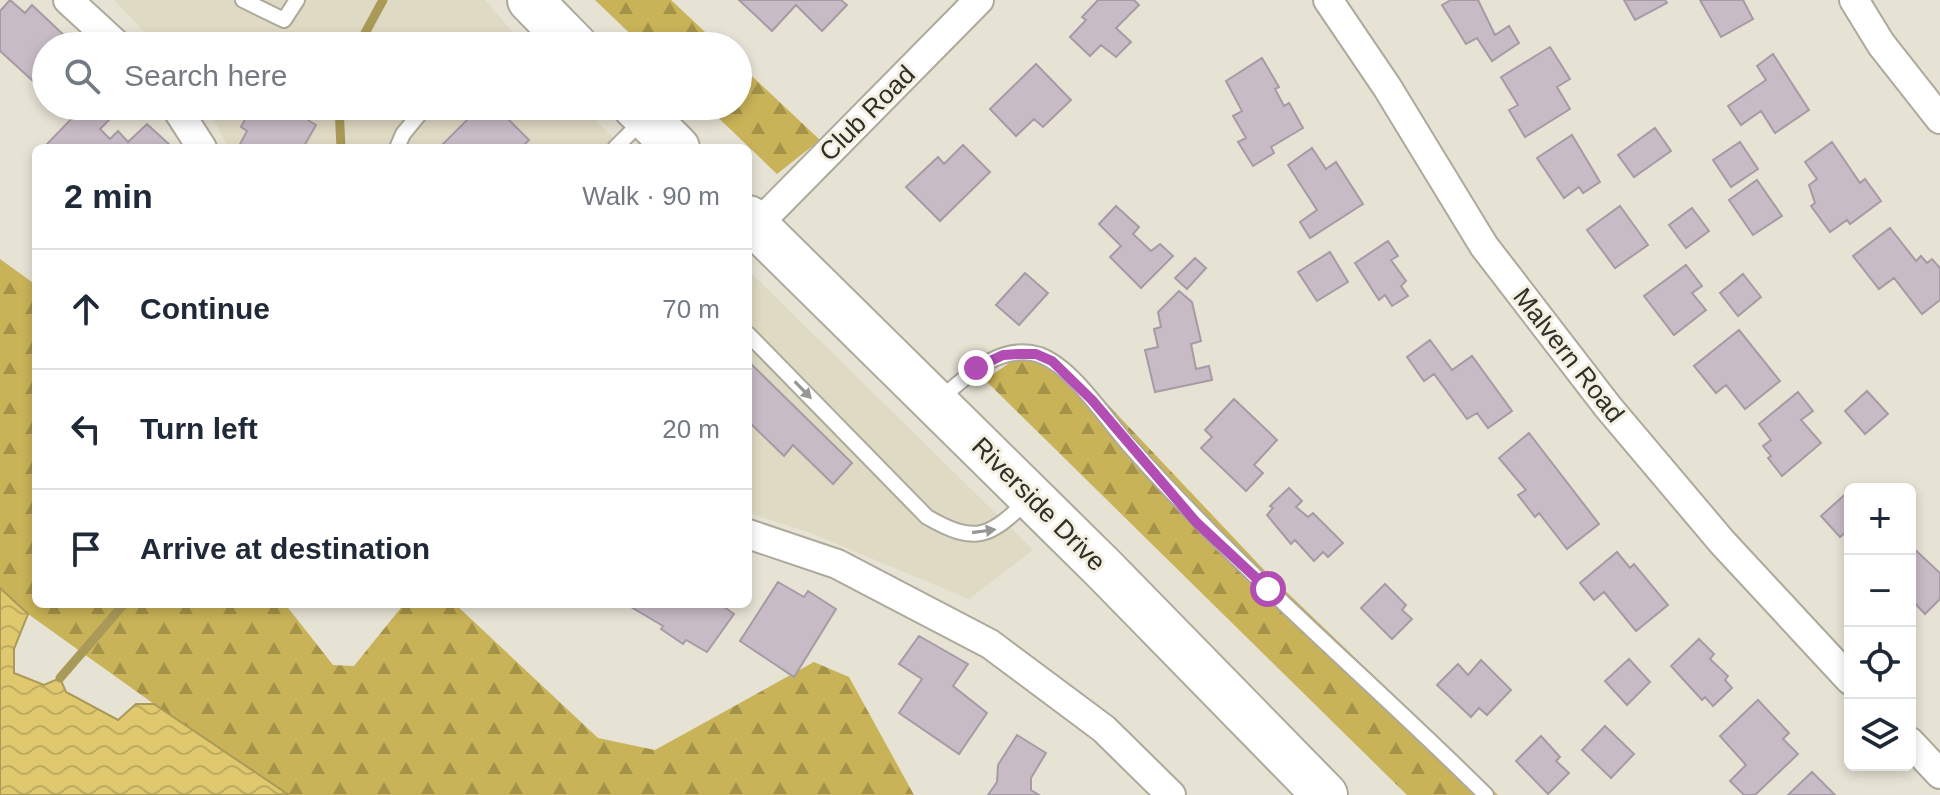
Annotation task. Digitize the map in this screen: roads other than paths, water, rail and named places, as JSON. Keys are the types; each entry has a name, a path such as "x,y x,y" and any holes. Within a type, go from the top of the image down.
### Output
{"main road":[{"path":"530,0 561,32"},
{"path":"648,120 673,144"},
{"name":"Riverside Drive","path":"752,225 1031,497 1325,795"}],"street":[{"path":"68,0 103,32"},
{"name":"Club Road","path":"752,223 979,0"},
{"name":"Malvern Road","path":"1328,0 1387,87 1484,246 1665,474 1844,673"},
{"path":"1865,3 1881,44 1940,119"},
{"path":"184,120 199,144"},
{"path":"752,535 837,564 990,644 1104,729 1171,795"},
{"path":"1916,748 1940,774"}],"lane":[{"path":"243,0 284,20 297,0"},
{"path":"399,144 414,120"},
{"path":"618,144 634,120"},
{"path":"752,338 935,522 954,530 986,534 997,530 1031,497"},
{"path":"936,403 976,368 1003,355 1036,354 1052,361 1092,400 1196,522 1486,795"}],"water":[{"path":"0,588 28,614 14,649 14,673 44,685 60,678 66,692 118,720 136,704 154,704 289,795 0,795"}],"waterway":[{"path":"366,32 383,0"},
{"path":"340,120 341,144"},
{"path":"60,678 121,608"}]}
